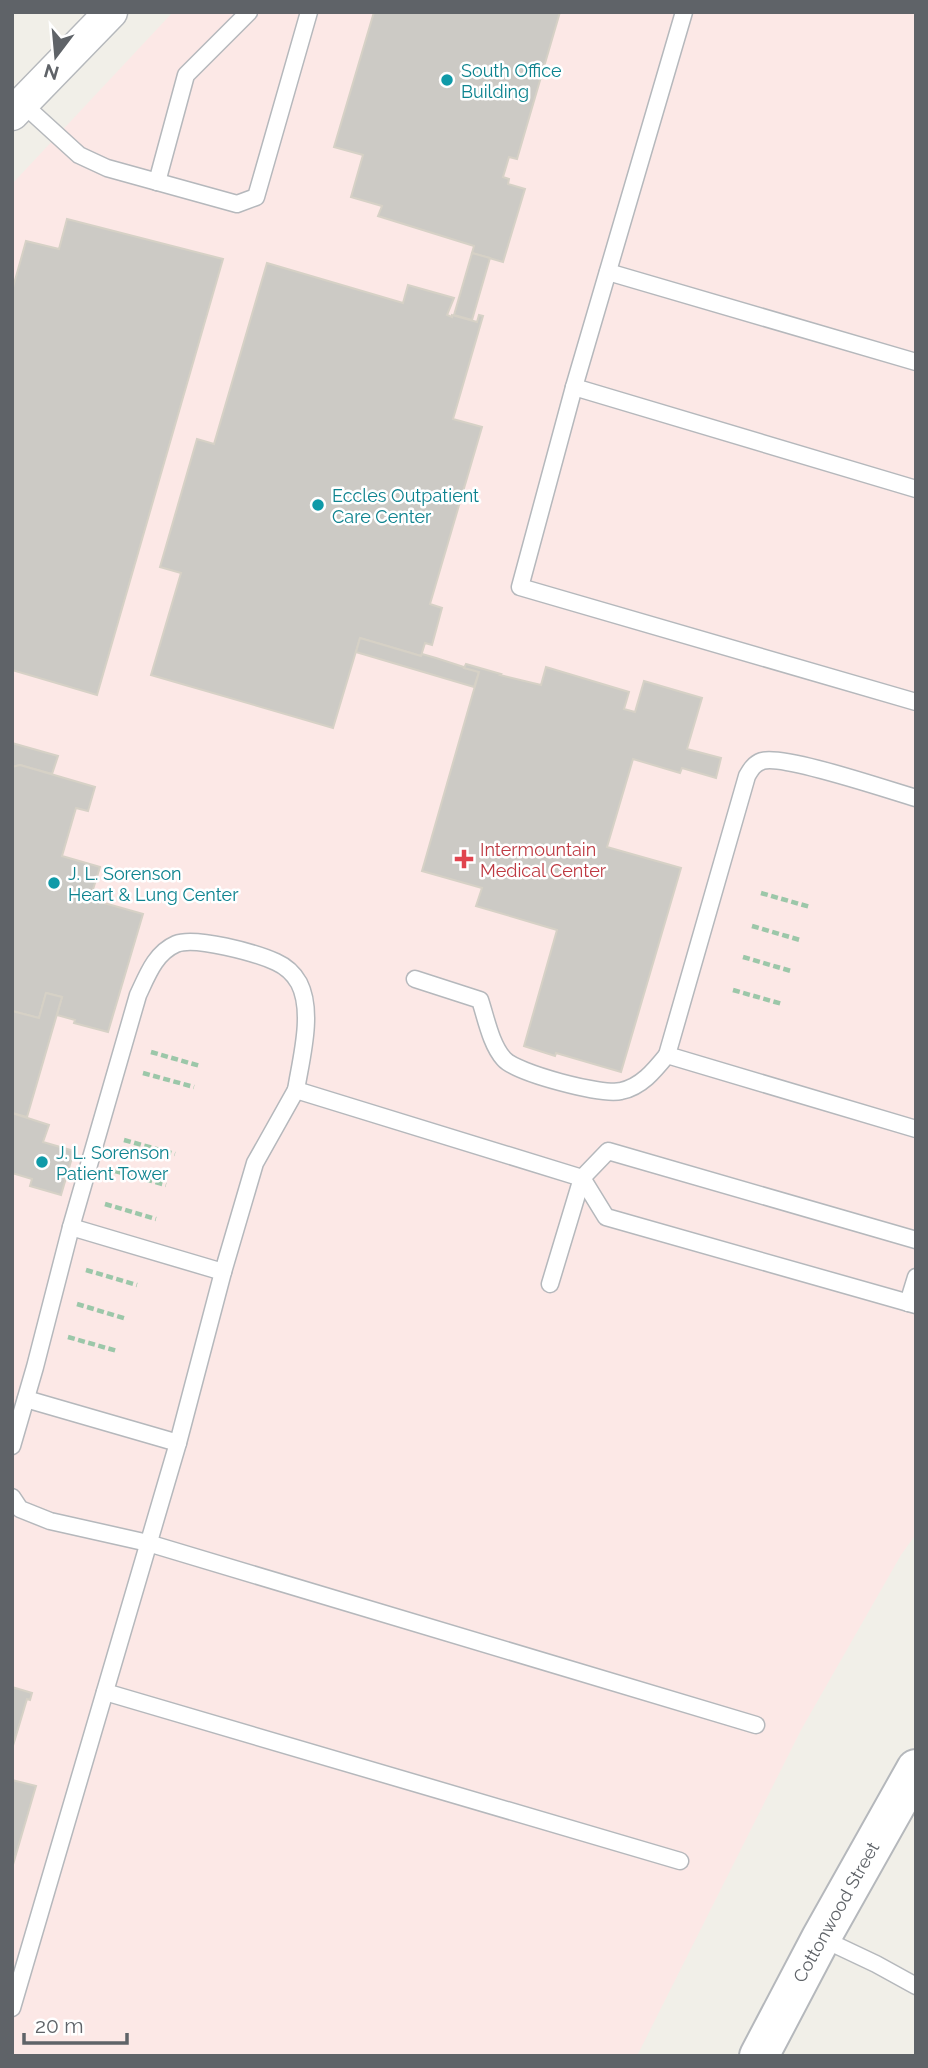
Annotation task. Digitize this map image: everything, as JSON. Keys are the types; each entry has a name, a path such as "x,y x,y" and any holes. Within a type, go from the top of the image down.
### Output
{"street":[{"path":"17,109 111,12"},
{"name":"Cottonwood Street","path":"759,2056 821,1938 916,1769"}],"lane":[{"path":"157,182 186,75 248,12"},
{"path":"17,109 79,155 107,168 237,204 256,197 309,12"},
{"path":"684,12 573,387 520,587 916,702"},
{"path":"608,272 916,362"},
{"path":"573,387 916,489"},
{"path":"415,979 480,1000 501,1057 509,1065 603,1092 619,1092 634,1087 646,1079 667,1055 753,765 763,760 788,761 916,798"},
{"path":"12,1446 71,1227 138,995 155,960 174,944 187,942 206,943 277,962 291,971 306,1002 296,1090 255,1163 177,1443 12,2008"},
{"path":"667,1055 916,1129"},
{"path":"296,1090 582,1178 606,1217 912,1304 916,1277"},
{"path":"550,1284 582,1178 608,1151 916,1240"},
{"path":"71,1227 223,1272"},
{"path":"26,1398 177,1443"},
{"path":"12,1497 20,1509 50,1521 148,1543 756,1725"},
{"path":"104,1692 680,1861"},
{"path":"821,1938 916,1986"}],"path":[{"path":"761,893 810,907"},
{"path":"752,926 800,940"},
{"path":"743,957 791,971"},
{"path":"733,990 782,1004"},
{"path":"150,1052 200,1066"},
{"path":"143,1073 194,1087"},
{"path":"124,1140 175,1154"},
{"path":"115,1171 166,1185"},
{"path":"105,1204 156,1219"},
{"path":"86,1270 137,1285"},
{"path":"76,1304 127,1319"},
{"path":"67,1337 117,1351"}],"shaded area":[{"name":"Intermountain Medical Center","path":"173,12 916,12 916,1534 901,1555 801,1730 637,2056 12,2056 12,184"}],"building":[{"name":"South Office Building","path":"374,12 560,12 517,159 509,157 503,177 509,179 508,184 525,189 503,262 472,253 474,246 378,216 382,206 351,197 363,155 334,147"},
{"path":"67,219 223,259 97,695 12,670 12,291 26,241 59,249"},
{"path":"472,253 490,258 472,320 454,315"},
{"name":"Eccles Outpatient Care Center","path":"267,263 403,303 408,285 454,298 447,315 477,322 479,315 483,316 453,419 482,427 430,604 442,608 432,645 425,643 421,656 360,638 333,728 151,675 181,573 160,567 197,439 214,444"},
{"path":"360,638 479,672 474,687 356,652"},
{"path":"466,664 541,685 546,667 629,692 624,709 635,712 644,681 702,698 687,749 721,758 716,778 682,768 680,773 633,759 607,847 681,868 621,1072 524,1046 557,930 476,906 482,888 422,871 479,672 464,668"},
{"path":"12,743 58,756 52,774 20,765 12,767"},
{"name":"J. L. Sorenson Heart & Lung Center","path":"20,765 95,787 88,811 76,808 62,856 100,867 90,899 143,914 108,1032 74,1023 75,1020 57,1015 62,997 46,993 39,1018 12,1011 12,767"},
{"path":"46,993 62,997 27,1117 12,1113 12,1011 39,1018"},
{"name":"J. L. Sorenson Patient Tower","path":"12,1113 49,1125 43,1142 74,1151 61,1195 30,1186 32,1179 12,1173"},
{"path":"12,1687 32,1693 30,1700 27,1699 12,1749"},
{"path":"12,1780 36,1786 12,1868"}],"place":[{"name":"South Office Building","path":"447,80"},
{"name":"Eccles Outpatient Care Center","path":"318,505"},
{"name":"Intermountain Medical Center","path":"464,859"},
{"name":"J. L. Sorenson Heart & Lung Center","path":"54,883"},
{"name":"J. L. Sorenson Patient Tower","path":"42,1162"}]}
